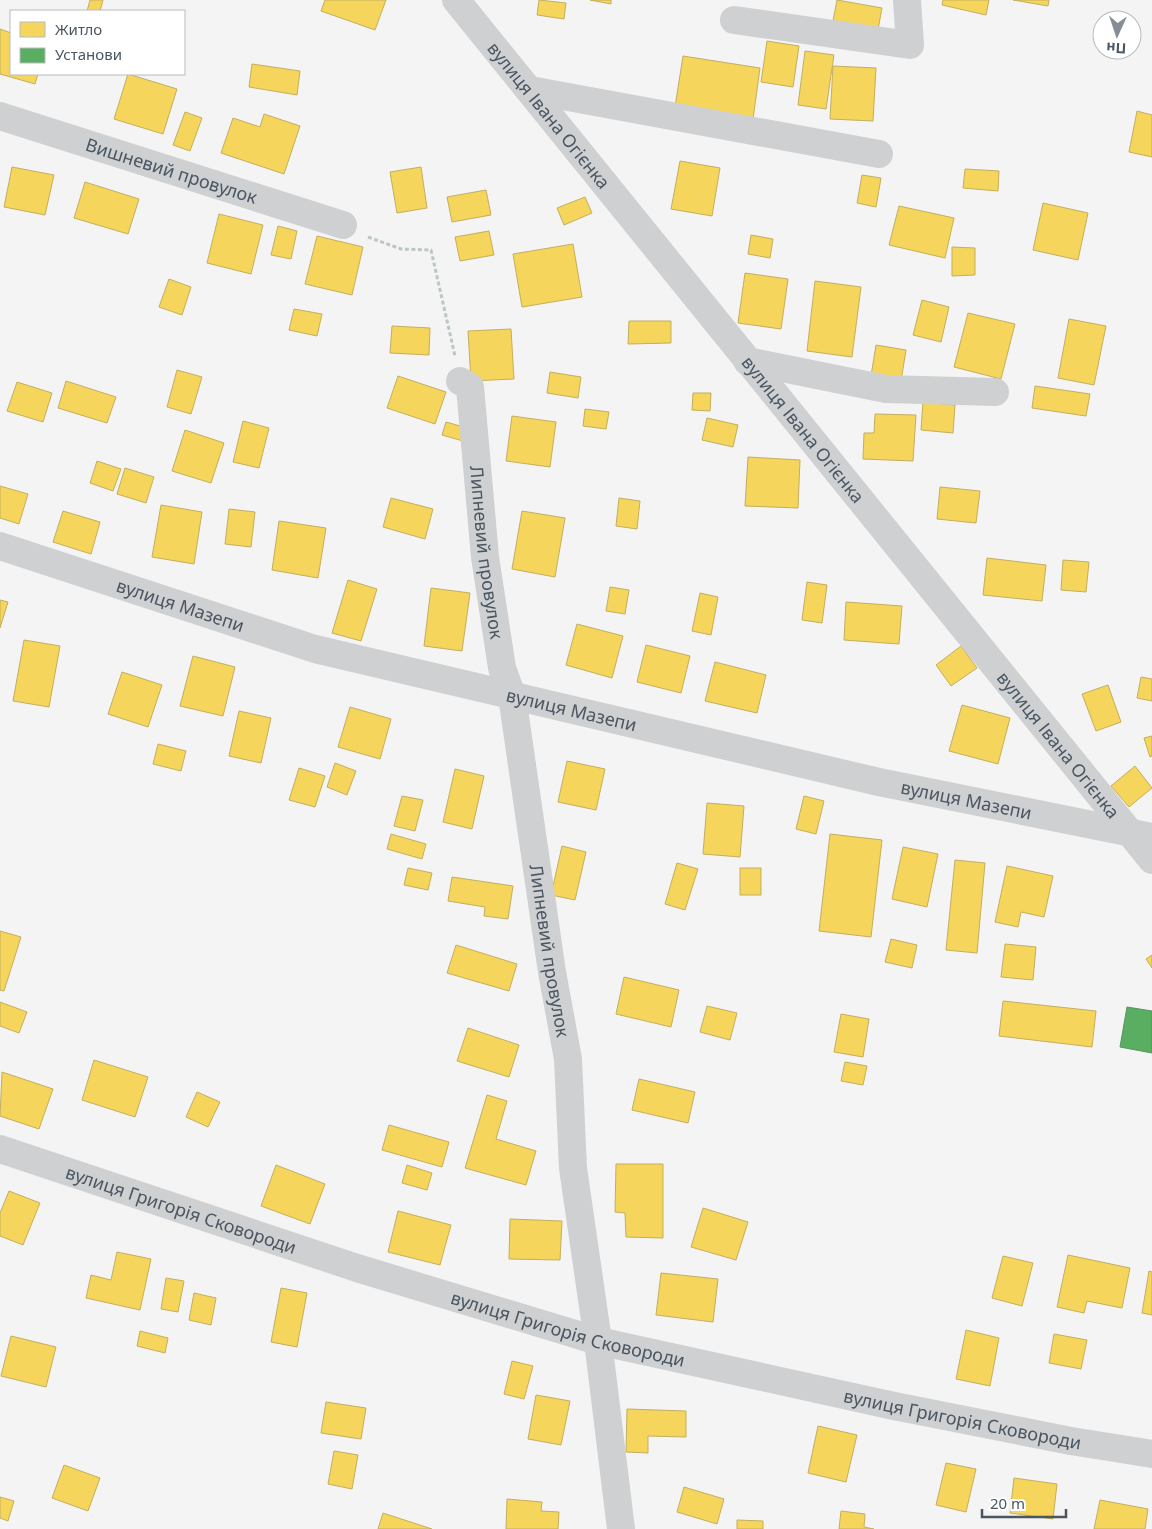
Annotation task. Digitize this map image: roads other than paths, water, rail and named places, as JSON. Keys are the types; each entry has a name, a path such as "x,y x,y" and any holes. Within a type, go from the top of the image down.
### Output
{"street":[{"name":"вулиця Івана Огієнка","path":"456,0 747,361 1141,835 1152,860"},
{"path":"734,20 910,45 907,0"},
{"path":"530,90 879,154"},
{"name":"Вишневий провулок","path":"0,116 343,225"},
{"path":"747,361 886,390 995,392"},
{"name":"Липневий провулок","path":"460,381 470,387 485,557 502,668 512,696 552,972 568,1059 573,1168 598,1341 621,1529"},
{"name":"вулиця Мазепи","path":"0,546 315,649 879,782 1141,835"},
{"name":"вулиця Григорія Сковороди","path":"0,1149 357,1268 598,1341 894,1406 1071,1441 1152,1454"}]}
